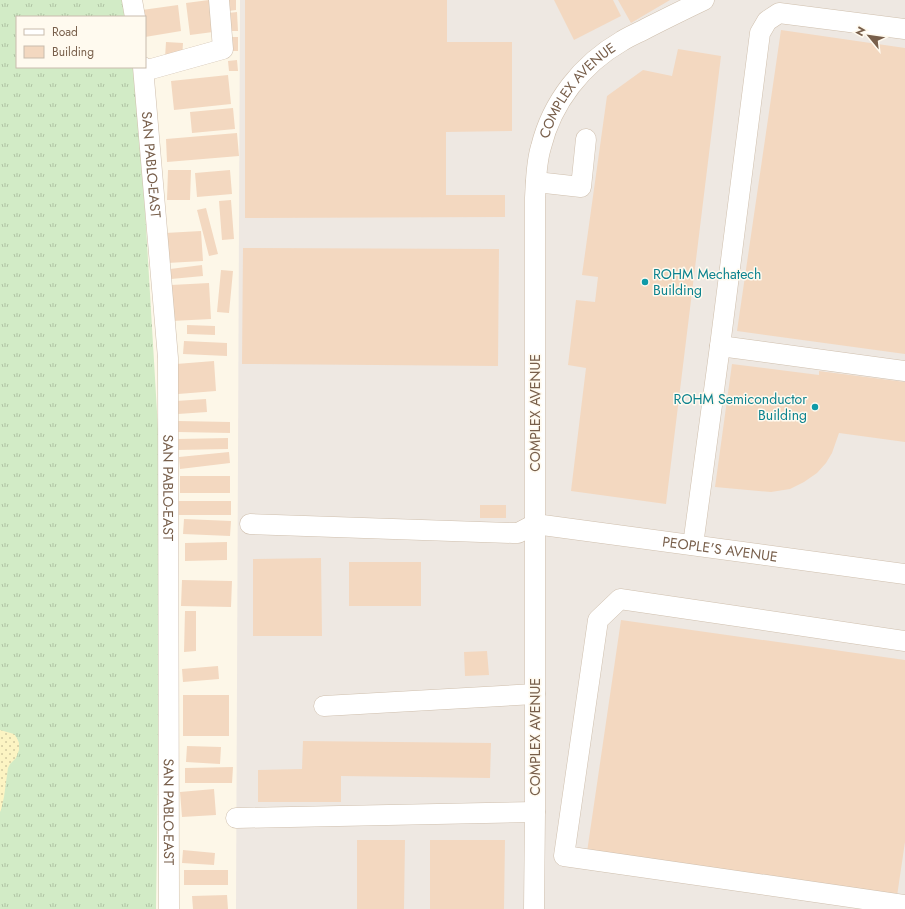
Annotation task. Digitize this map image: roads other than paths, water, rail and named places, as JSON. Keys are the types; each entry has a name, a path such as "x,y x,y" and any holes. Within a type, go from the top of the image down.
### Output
{"street":[{"path":"132,0 135,16"},
{"path":"144,69 223,49 219,0"},
{"name":"COMPLEX AVENUE","path":"534,909 535,198 540,148 546,128 555,108 579,75 599,56 622,41 704,0"},
{"path":"693,545 760,33 767,21 780,13 905,29"},
{"name":"SAN PABLO-EAST","path":"144,69 168,358 169,909"},
{"path":"536,182 581,187 586,139"},
{"path":"720,346 905,371"},
{"path":"250,524 514,533 535,524"},
{"name":"PEOPLE'S AVENUE","path":"535,524 905,574"},
{"path":"905,640 620,599 598,620 564,856 874,905 905,905"},
{"path":"324,706 535,694"},
{"path":"236,818 535,812"}],"place":[{"name":"ROHM Mechatech Building","path":"645,282"},
{"name":"ROHM Semiconductor Building","path":"815,407"}]}
